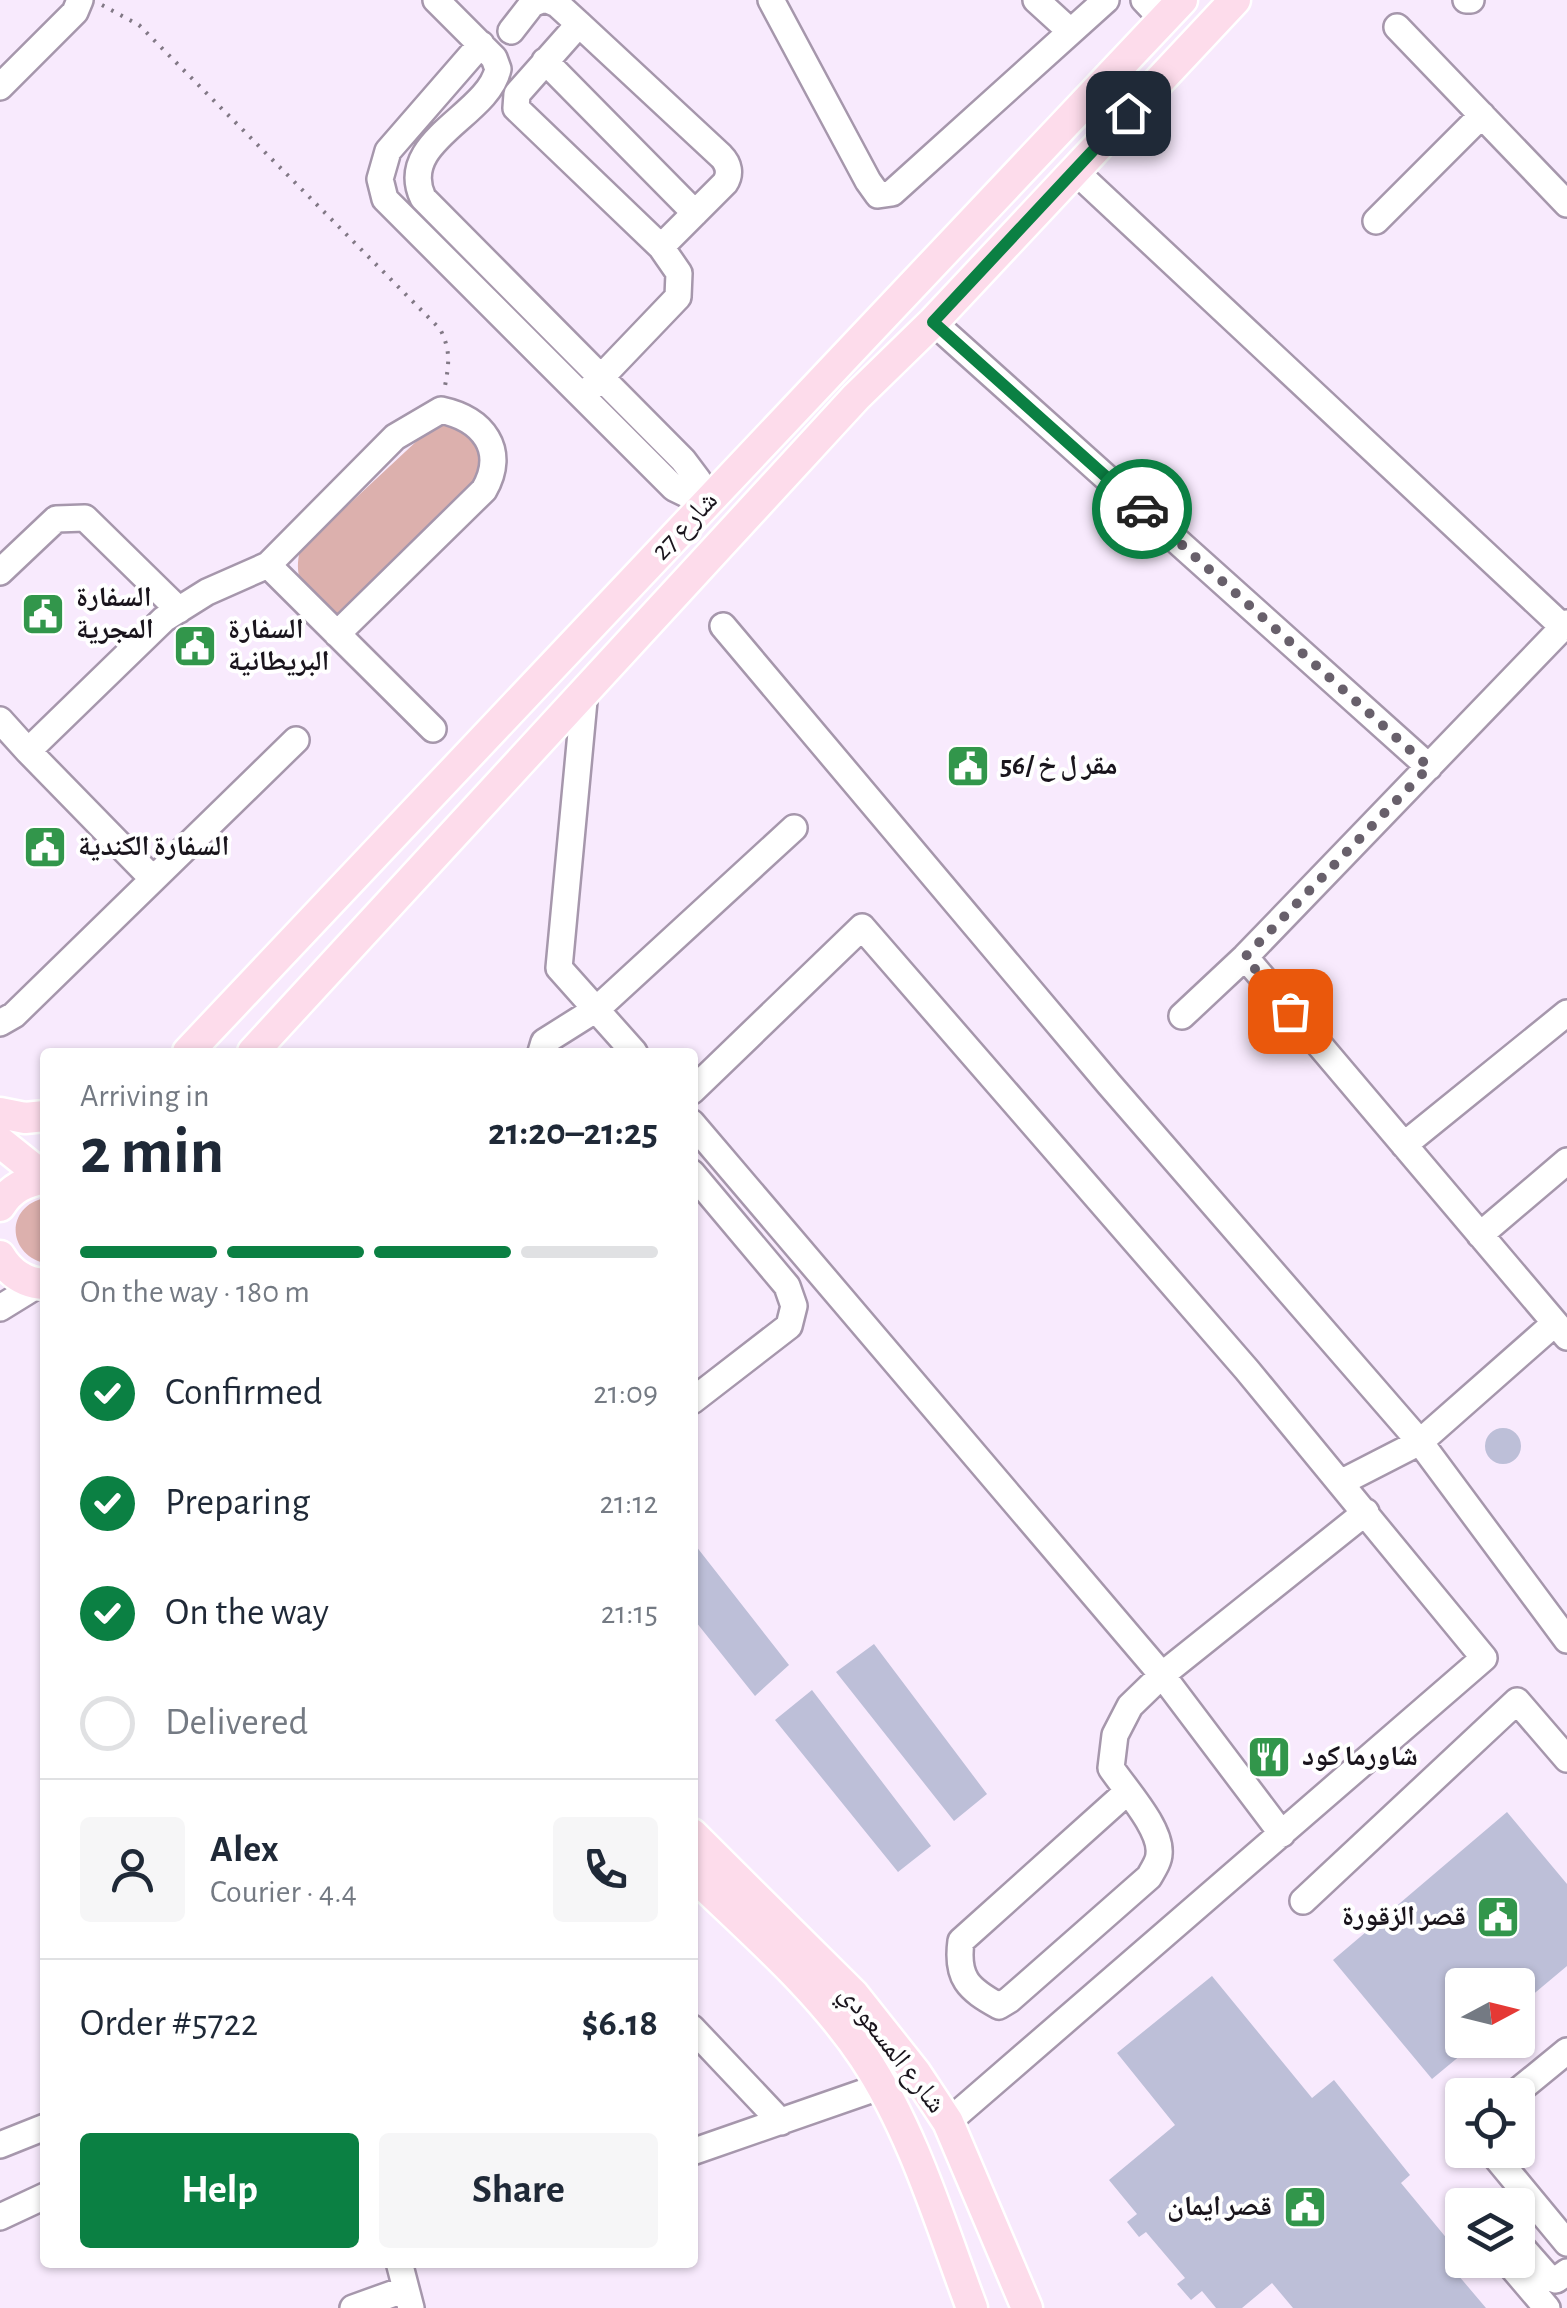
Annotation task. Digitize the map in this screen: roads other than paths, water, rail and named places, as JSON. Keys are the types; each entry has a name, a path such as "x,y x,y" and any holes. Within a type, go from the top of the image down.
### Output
{"main road":[{"name":"شارع 27","path":"258,1048 856,397 933,322 1235,0"},
{"name":"شارع 27","path":"191,1048 829,373 1163,7"},
{"path":"829,373 856,397"},
{"path":"706,504 735,528"},
{"path":"0,1113 40,1116"},
{"path":"0,1142 40,1174"},
{"path":"0,1206 14,1189 40,1179"},
{"path":"0,1256 21,1278 40,1283"},
{"name":"شارع المسعودي","path":"698,1840 854,1995 915,2072 948,2122 1027,2308"},
{"name":"شارع المسعودي","path":"698,1880 822,2003 882,2086 914,2154 972,2308"}],"street":[{"path":"436,0 497,63 498,75 423,157 418,188 430,206 692,470 706,504"},
{"path":"511,30 532,4 545,0 557,4 725,159 727,179 661,247"},
{"path":"770,0 878,196 892,193 1106,0"},
{"path":"1036,0 1070,32"},
{"path":"0,87 88,2"},
{"path":"579,24 517,94 518,112 661,247 679,273 678,297 581,398"},
{"path":"1397,27 1567,204"},
{"path":"480,44 388,151 381,170 382,189 391,207 581,398 674,488 706,504"},
{"path":"545,60 695,212"},
{"path":"1376,221 1482,115"},
{"path":"1074,170 1565,625 1245,957 1182,1016"},
{"path":"933,322 1429,767"},
{"path":"28,751 164,619 206,592 268,565 395,437 440,410 459,414 474,423 487,438 494,456 494,471 484,490 337,634"},
{"path":"0,572 56,519 85,518 178,610"},
{"path":"268,565 433,729"},
{"path":"723,626 1122,1100 1420,1442 1567,1640"},
{"path":"585,690 558,968 631,1048"},
{"path":"0,720 152,879"},
{"path":"0,1023 14,1015 296,740"},
{"path":"542,1048 544,1042 598,1008 794,828"},
{"path":"698,1085 862,927 1342,1482 1484,1658 948,2122"},
{"path":"1245,957 1561,1330 1420,1442 1342,1482"},
{"path":"1404,1145 1567,1013"},
{"path":"698,1130 1162,1675 1282,1834"},
{"path":"1480,1235 1567,1161"},
{"path":"698,1179 787,1286 794,1306 788,1326 698,1395"},
{"path":"0,1308 40,1285"},
{"path":"1128,1792 962,1941 958,1964 972,1990 999,2006 1009,2000 1150,1877 1160,1856 1157,1834 1128,1792 1111,1768 1115,1735 1130,1706 1162,1675 1366,1512"},
{"path":"1303,1901 1516,1700 1567,1758"},
{"path":"698,2034 780,2122"},
{"path":"1534,2078 1567,2051"},
{"path":"698,2150 915,2072"},
{"path":"0,2145 40,2130"},
{"path":"1505,2168 1567,2243"},
{"path":"0,2217 40,2198"},
{"path":"1535,2262 1556,2280 1567,2272"},
{"path":"353,2308 408,2298 400,2268"},
{"path":"1521,2278 1547,2308"}],"place":[{"name":"السفارة المجرية","path":"43,614"},
{"name":"السفارة البريطانية","path":"195,646"},
{"name":"مقر ل خ /56","path":"968,766"},
{"name":"السفارة الكندية","path":"45,847"},
{"name":"شاورما كود","path":"1269,1757"},
{"name":"قصر الزقورة","path":"1498,1917"},
{"name":"قصر ايمان","path":"1305,2207"}]}
